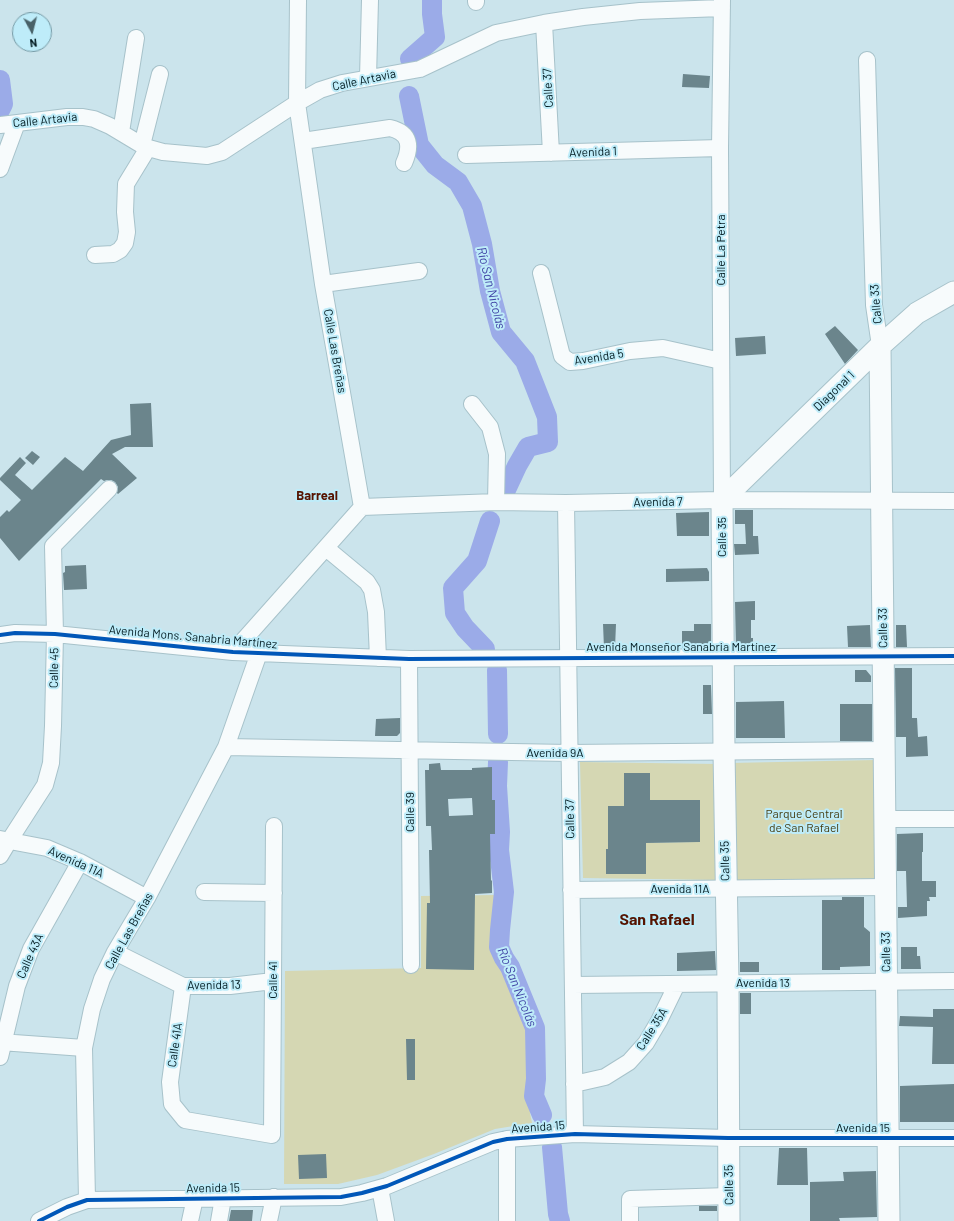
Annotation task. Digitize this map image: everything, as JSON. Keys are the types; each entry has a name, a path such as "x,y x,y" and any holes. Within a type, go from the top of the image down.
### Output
{"main road":[{"name":"Diagonal 1","path":"722,500 880,346 917,313 954,292"},
{"name":"Calle 33","path":"880,346 889,1221"},
{"name":"Calle 35","path":"722,500 728,983 729,1221"}],"street":[{"name":"Calle Las Breñas","path":"298,0 297,103 323,284 362,507"},
{"path":"368,78 370,0"},
{"name":"Calle Artavia","path":"9,124 67,117 83,117 94,119 110,126 145,146 163,152 208,156 222,152 297,103 320,90 342,83 420,69 496,33 583,17 722,4"},
{"name":"Calle La Petra","path":"722,4 720,148 722,500"},
{"name":"Calle 37","path":"544,23 551,153"},
{"path":"121,132 136,38"},
{"name":"Calle 33","path":"867,60 874,305 880,346"},
{"path":"95,255 113,254 120,250 125,243 126,184 145,146 160,74"},
{"path":"0,169 9,124"},
{"path":"303,141 390,128 398,130 405,135 409,145 408,154 404,163"},
{"name":"Avenida 1","path":"466,156 720,148"},
{"path":"323,284 420,271"},
{"name":"Avenida 5","path":"541,273 562,356 570,362 583,361 630,351 663,348 722,361"},
{"path":"472,404 490,427 497,454 496,502"},
{"name":"Calle 45","path":"0,856 4,840 45,785 51,762 55,634 53,546 109,490"},
{"name":"Avenida 7","path":"362,507 496,502 566,503 722,500 954,501"},
{"name":"Calle 37","path":"566,503 575,1134"},
{"path":"232,652 362,507"},
{"path":"326,548 367,582 372,590 376,612 378,658"},
{"name":"Avenida Mons. Sanabria Martínez","path":"0,635 15,633 55,634 232,652 409,660"},
{"name":"Calle Las Breñas","path":"87,1200 84,1048 92,1009 102,979 115,952 147,898 226,747 259,653"},
{"name":"Avenida Monseñor Sanabria Martínez","path":"409,660 954,656"},
{"name":"Calle 39","path":"409,660 411,965"},
{"name":"Avenida 9A","path":"226,747 569,753 884,750"},
{"path":"885,819 954,819"},
{"name":"Calle 41","path":"172,1104 185,1120 272,1135 274,826"},
{"name":"Avenida 11A","path":"4,840 47,848 80,862 147,898"},
{"name":"Calle 43A","path":"1,1047 17,986 31,948 80,862"},
{"name":"Avenida 11A","path":"571,890 885,887"},
{"path":"204,892 274,893"},
{"name":"Avenida 13","path":"115,952 183,986 230,986 273,981"},
{"name":"Avenida 13","path":"573,985 954,981"},
{"name":"Calle 35A","path":"574,1084 605,1077 630,1062 649,1038 677,984"},
{"name":"Calle 41A","path":"172,1104 170,1082 183,986"},
{"path":"1,1047 84,1048"},
{"name":"Avenida 15","path":"87,1200 341,1197 380,1188 493,1142 507,1139 575,1134 728,1138 954,1138"},
{"path":"507,1139 507,1221"},
{"path":"380,1188 386,1221"},
{"path":"630,1221 630,1199 729,1196"},
{"path":"269,1221 274,1197"},
{"path":"190,1221 195,1198"},
{"path":"219,1221 223,1198"},
{"path":"39,1221 68,1207 87,1200"}],"green space":[{"name":"Parque Central de San Rafael","path":"875,760 878,879 732,882 730,763"},
{"path":"580,762 718,764 718,880 583,878","holes":["624,773 650,773 650,800 699,800 699,842 624,843 624,848 646,848 646,874 607,874 606,849 621,849 608,840 608,806 624,806"]},
{"path":"495,895 494,956 516,989 528,1028 528,1080 532,1123 495,1129 377,1175 338,1184 284,1184 285,971 421,968 421,896"}],"building":[{"path":"683,74 710,76 709,88 682,87"},
{"path":"835,326 858,350 845,364 825,334"},
{"path":"765,336 766,354 736,356 735,338"},
{"path":"151,403 153,447 125,447 112,454 137,478 118,494 118,487 115,482 111,480 104,481 101,479 19,561 0,538 0,517 7,510 9,512 21,500 0,480 0,478 20,457 26,463 15,475 32,490 65,457 83,471 111,440 131,435 130,404"},
{"path":"32,451 40,457 33,465 25,458"},
{"path":"735,510 753,510 753,536 758,536 759,554 735,555 734,544 746,544 745,524 735,524"},
{"path":"709,512 709,536 677,536 676,513"},
{"path":"86,565 87,589 64,590 63,573 65,572 65,566"},
{"path":"707,568 709,572 709,581 666,582 666,569"},
{"path":"755,601 755,620 751,620 751,638 753,638 753,648 736,648 735,602"},
{"path":"603,624 616,624 615,648 604,648"},
{"path":"694,624 711,624 711,648 682,648 682,631 694,631"},
{"path":"870,625 871,647 848,647 847,626"},
{"path":"896,625 906,625 907,647 896,647"},
{"path":"895,668 912,668 912,718 917,718 918,737 927,736 928,756 906,757 906,737 896,737"},
{"path":"855,670 866,670 871,676 871,682 855,682"},
{"path":"703,685 711,685 712,714 703,714"},
{"path":"784,701 785,738 736,738 736,702"},
{"path":"840,704 872,704 872,741 840,741"},
{"path":"400,718 400,733 397,736 375,736 376,719"},
{"path":"440,763 441,770 472,770 472,768 492,767 492,800 495,800 495,834 490,834 492,893 475,894 474,970 426,969 427,903 430,903 429,850 432,850 431,826 426,826 425,770 429,770 429,764","holes":["472,798 473,815 449,816 448,799"]},
{"path":"624,773 650,773 650,800 700,800 700,842 646,843 646,874 606,874 606,849 608,849 608,806 624,806"},
{"path":"923,833 922,881 936,881 936,897 929,897 930,901 927,901 927,916 898,918 898,907 907,907 906,871 897,871 897,834"},
{"path":"842,897 864,897 864,927 870,932 870,966 840,967 840,970 822,970 822,900 842,900"},
{"path":"901,947 917,947 917,956 920,956 921,969 901,969"},
{"path":"715,951 716,970 677,971 677,953"},
{"path":"740,962 759,962 759,972 740,972"},
{"path":"740,993 751,993 751,1014 740,1014"},
{"path":"933,1009 954,1009 954,1064 932,1064 933,1027 899,1026 900,1016 933,1017"},
{"path":"406,1039 415,1039 415,1080 407,1080"},
{"path":"954,1084 954,1122 900,1122 900,1086"},
{"path":"779,1148 807,1148 808,1185 777,1185"},
{"path":"326,1154 327,1178 299,1179 298,1155"},
{"path":"876,1171 877,1217 839,1218 840,1221 810,1221 810,1182 844,1181 843,1172"},
{"path":"699,1206 717,1206 717,1211 699,1211"},
{"path":"231,1210 253,1210 252,1221 229,1221"}],"waterway":[{"name":"Río San Nicolás","path":"410,59 435,37 432,0"},
{"path":"0,80 3,104 0,110"},
{"name":"Río San Nicolás","path":"409,96 419,145 435,165 458,182 472,206 482,244 490,291 501,332 525,361 547,417 548,442 528,447 504,494"},
{"name":"Río San Nicolás","path":"485,649 465,628 455,613 453,588 477,561 490,521"},
{"name":"Río San Nicolás","path":"497,670 498,734"},
{"name":"Río San Nicolás","path":"498,762 497,786 500,832 499,850 504,892 499,947 510,967 535,1028 536,1079 534,1096 542,1115"},
{"name":"Río San Nicolás","path":"552,1147 558,1214 560,1221"}],"cycle path":[{"path":"0,635 15,633 55,634 233,652 409,659 954,656"},
{"path":"39,1221 67,1207 87,1200 341,1197 387,1186 493,1142 507,1139 575,1134 728,1138 954,1138"}],"district":[{"name":"Barreal","path":"317,496"},
{"name":"San Rafael","path":"657,920"}]}
